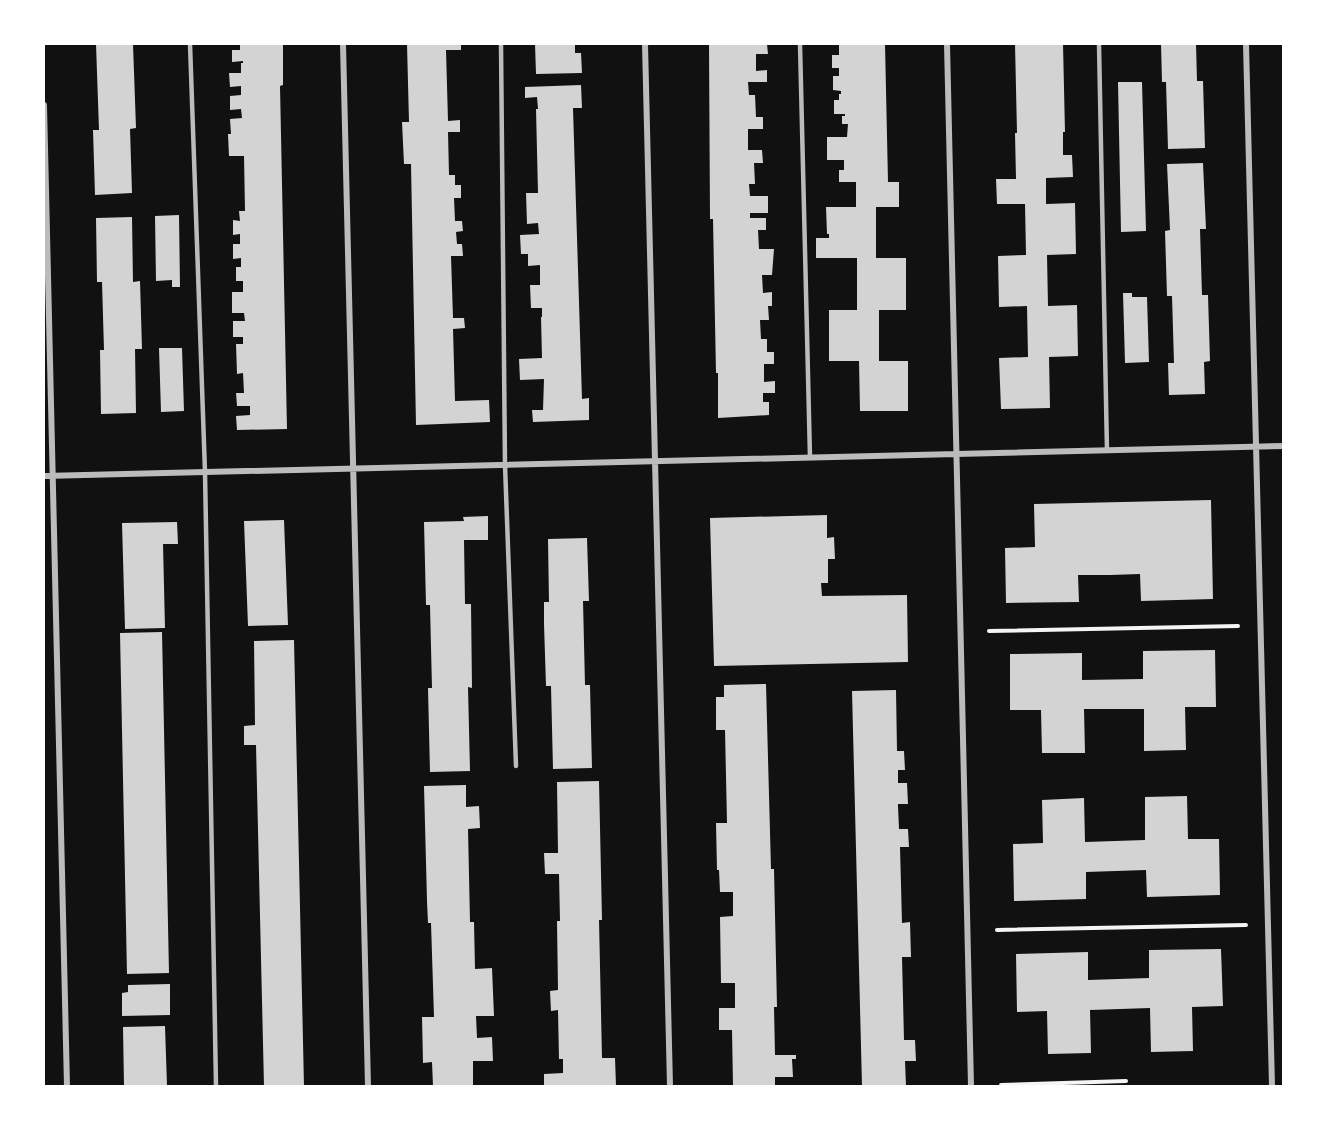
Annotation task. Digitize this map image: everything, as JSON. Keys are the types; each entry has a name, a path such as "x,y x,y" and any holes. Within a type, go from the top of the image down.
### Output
{"street":[{"path":"343,44 368,1086"},
{"path":"645,44 670,1086"},
{"path":"947,44 971,1086"},
{"path":"1246,44 1272,1086"},
{"path":"44,105 67,1086"},
{"path":"44,476 1284,446"}],"lane":[{"path":"190,44 205,472 216,1086"},
{"path":"501,44 505,465 516,766"},
{"path":"800,44 810,458"},
{"path":"1099,44 1107,451"}],"path":[{"path":"989,631 1238,626"},
{"path":"997,930 1246,925"},
{"path":"1001,1084 1126,1082"}],"building":[{"path":"96,44 133,44 136,128 130,129 132,193 95,195 93,130 99,130"},
{"path":"240,44 283,44 283,85 280,86 287,429 237,430 236,416 250,415 250,406 237,406 236,393 244,393 243,373 237,374 236,344 243,344 243,337 233,337 233,321 245,321 244,313 232,313 232,292 243,292 243,281 236,281 236,267 241,267 241,258 233,259 233,244 240,244 240,234 233,235 233,220 240,221 239,211 245,211 244,156 229,156 228,134 231,134 230,119 242,118 241,109 230,110 230,96 241,95 241,86 230,87 229,73 241,73 243,61 232,62 232,50 240,50"},
{"path":"407,44 461,44 461,50 446,50 448,121 460,120 460,132 448,132 449,175 455,175 455,185 461,185 461,198 454,198 455,221 462,221 463,231 456,232 457,244 462,244 463,256 451,256 453,318 464,318 465,328 453,329 455,401 489,400 490,422 416,425 411,164 404,164 402,122 409,122"},
{"path":"535,44 575,44 575,53 581,53 582,73 536,74"},
{"path":"709,44 767,44 768,54 756,54 756,71 767,70 767,82 748,82 749,95 755,95 756,117 763,117 763,129 748,129 748,150 762,150 763,163 754,163 755,184 749,184 750,196 768,196 768,213 750,213 750,218 766,218 766,230 758,230 759,249 774,249 772,275 762,275 763,293 772,292 772,306 768,306 769,320 760,320 761,339 767,339 767,352 774,352 774,364 764,364 764,382 775,381 775,393 763,393 763,402 769,402 769,415 718,418 713,219 710,219"},
{"path":"839,44 885,44 888,182 899,182 899,207 876,207 876,258 906,258 906,310 879,310 879,361 908,361 908,411 860,411 859,361 829,361 829,310 857,310 857,258 816,258 816,238 829,238 826,207 856,207 856,182 839,182 839,170 844,170 844,160 827,160 827,137 847,137 848,124 842,124 842,116 845,114 834,114 834,100 839,100 841,91 833,90 833,76 839,76 839,68 832,68 832,55 839,55"},
{"path":"1015,44 1063,44 1065,132 1063,132 1063,155 1072,155 1073,177 1046,178 1046,204 1075,203 1076,254 1047,255 1048,306 1077,305 1078,356 1049,357 1050,408 1001,409 999,358 1028,357 1027,306 999,307 998,256 1026,255 1025,204 997,204 996,179 1016,179"},
{"path":"1161,44 1196,44 1197,81 1203,81 1205,148 1168,149 1166,82 1162,82"},
{"path":"1118,82 1142,82 1146,231 1121,232"},
{"path":"581,85 582,108 573,108 582,399 589,398 589,420 533,422 532,410 543,410 544,379 520,380 519,359 542,358 542,308 531,308 530,285 540,285 540,265 528,266 528,254 521,254 520,235 539,234 538,223 527,224 526,193 538,193 537,97 525,98 525,87"},
{"path":"1203,163 1206,229 1200,229 1202,295 1208,295 1210,361 1204,362 1205,394 1169,395 1168,363 1174,363 1172,296 1167,296 1165,231 1170,230 1167,164"},
{"path":"179,215 180,287 172,287 172,280 156,281 155,216"},
{"path":"132,217 133,282 140,281 142,349 135,349 136,413 101,414 100,350 104,350 102,282 97,282 96,218"},
{"path":"1123,293 1132,293 1132,297 1147,297 1149,362 1125,363"},
{"path":"159,348 182,348 184,411 161,412"},
{"path":"1211,500 1213,599 1141,601 1140,574 1078,575 1079,602 1006,603 1005,548 1035,547 1034,504"},
{"path":"827,515 827,538 834,537 835,559 828,559 828,583 821,583 822,596 907,595 908,662 714,666 710,518"},
{"path":"488,516 488,540 464,540 465,604 471,604 472,688 468,687 470,771 430,772 428,688 432,688 430,605 426,605 424,522 464,521 463,517"},
{"path":"284,520 288,625 248,626 244,521"},
{"path":"177,522 178,544 163,544 165,628 125,629 122,523"},
{"path":"587,538 589,601 583,601 585,685 590,685 592,768 553,769 551,686 546,686 544,624 544,602 549,602 548,539"},
{"path":"162,632 169,973 127,974 120,633"},
{"path":"294,640 304,1086 264,1086 256,745 244,745 244,726 255,725 254,641"},
{"path":"1215,650 1216,707 1185,707 1186,750 1144,751 1144,709 1084,709 1085,753 1042,753 1041,710 1010,710 1010,654 1082,653 1082,680 1143,679 1143,651"},
{"path":"766,684 771,869 774,869 777,1007 774,1007 775,1055 796,1055 796,1059 792,1059 793,1077 775,1077 775,1086 733,1086 732,1030 719,1030 719,1008 735,1008 735,983 721,983 720,917 733,916 733,892 720,892 719,870 717,870 716,823 727,823 725,730 716,730 716,697 724,697 724,685"},
{"path":"896,690 897,751 904,751 905,770 898,770 898,783 907,783 908,804 898,804 899,829 908,829 909,847 900,847 902,923 910,922 911,957 902,957 904,1040 915,1040 916,1061 905,1061 906,1086 862,1086 852,691"},
{"path":"599,781 602,1058 615,1058 616,1086 544,1086 544,1074 563,1073 563,1059 559,1059 558,1010 551,1011 550,991 558,990 559,874 545,874 544,853 558,853 557,782"},
{"path":"466,785 466,807 479,806 480,828 468,829 470,922 474,922 475,969 492,968 494,1016 476,1016 477,1038 492,1037 493,1061 473,1061 473,1086 433,1086 432,1062 423,1063 422,1017 434,1017 431,923 428,923 427,901 424,786"},
{"path":"1187,796 1188,839 1219,839 1220,895 1147,897 1146,870 1086,872 1086,899 1014,901 1013,844 1043,843 1042,800 1084,798 1085,842 1145,840 1145,797"},
{"path":"1221,949 1223,1006 1192,1007 1193,1051 1151,1052 1150,1008 1090,1010 1091,1053 1048,1054 1047,1011 1017,1012 1016,954 1088,952 1088,980 1149,978 1149,950"},
{"path":"170,984 170,1015 122,1016 122,993 128,992 128,985"},
{"path":"165,1026 167,1086 124,1086 123,1027"}]}
